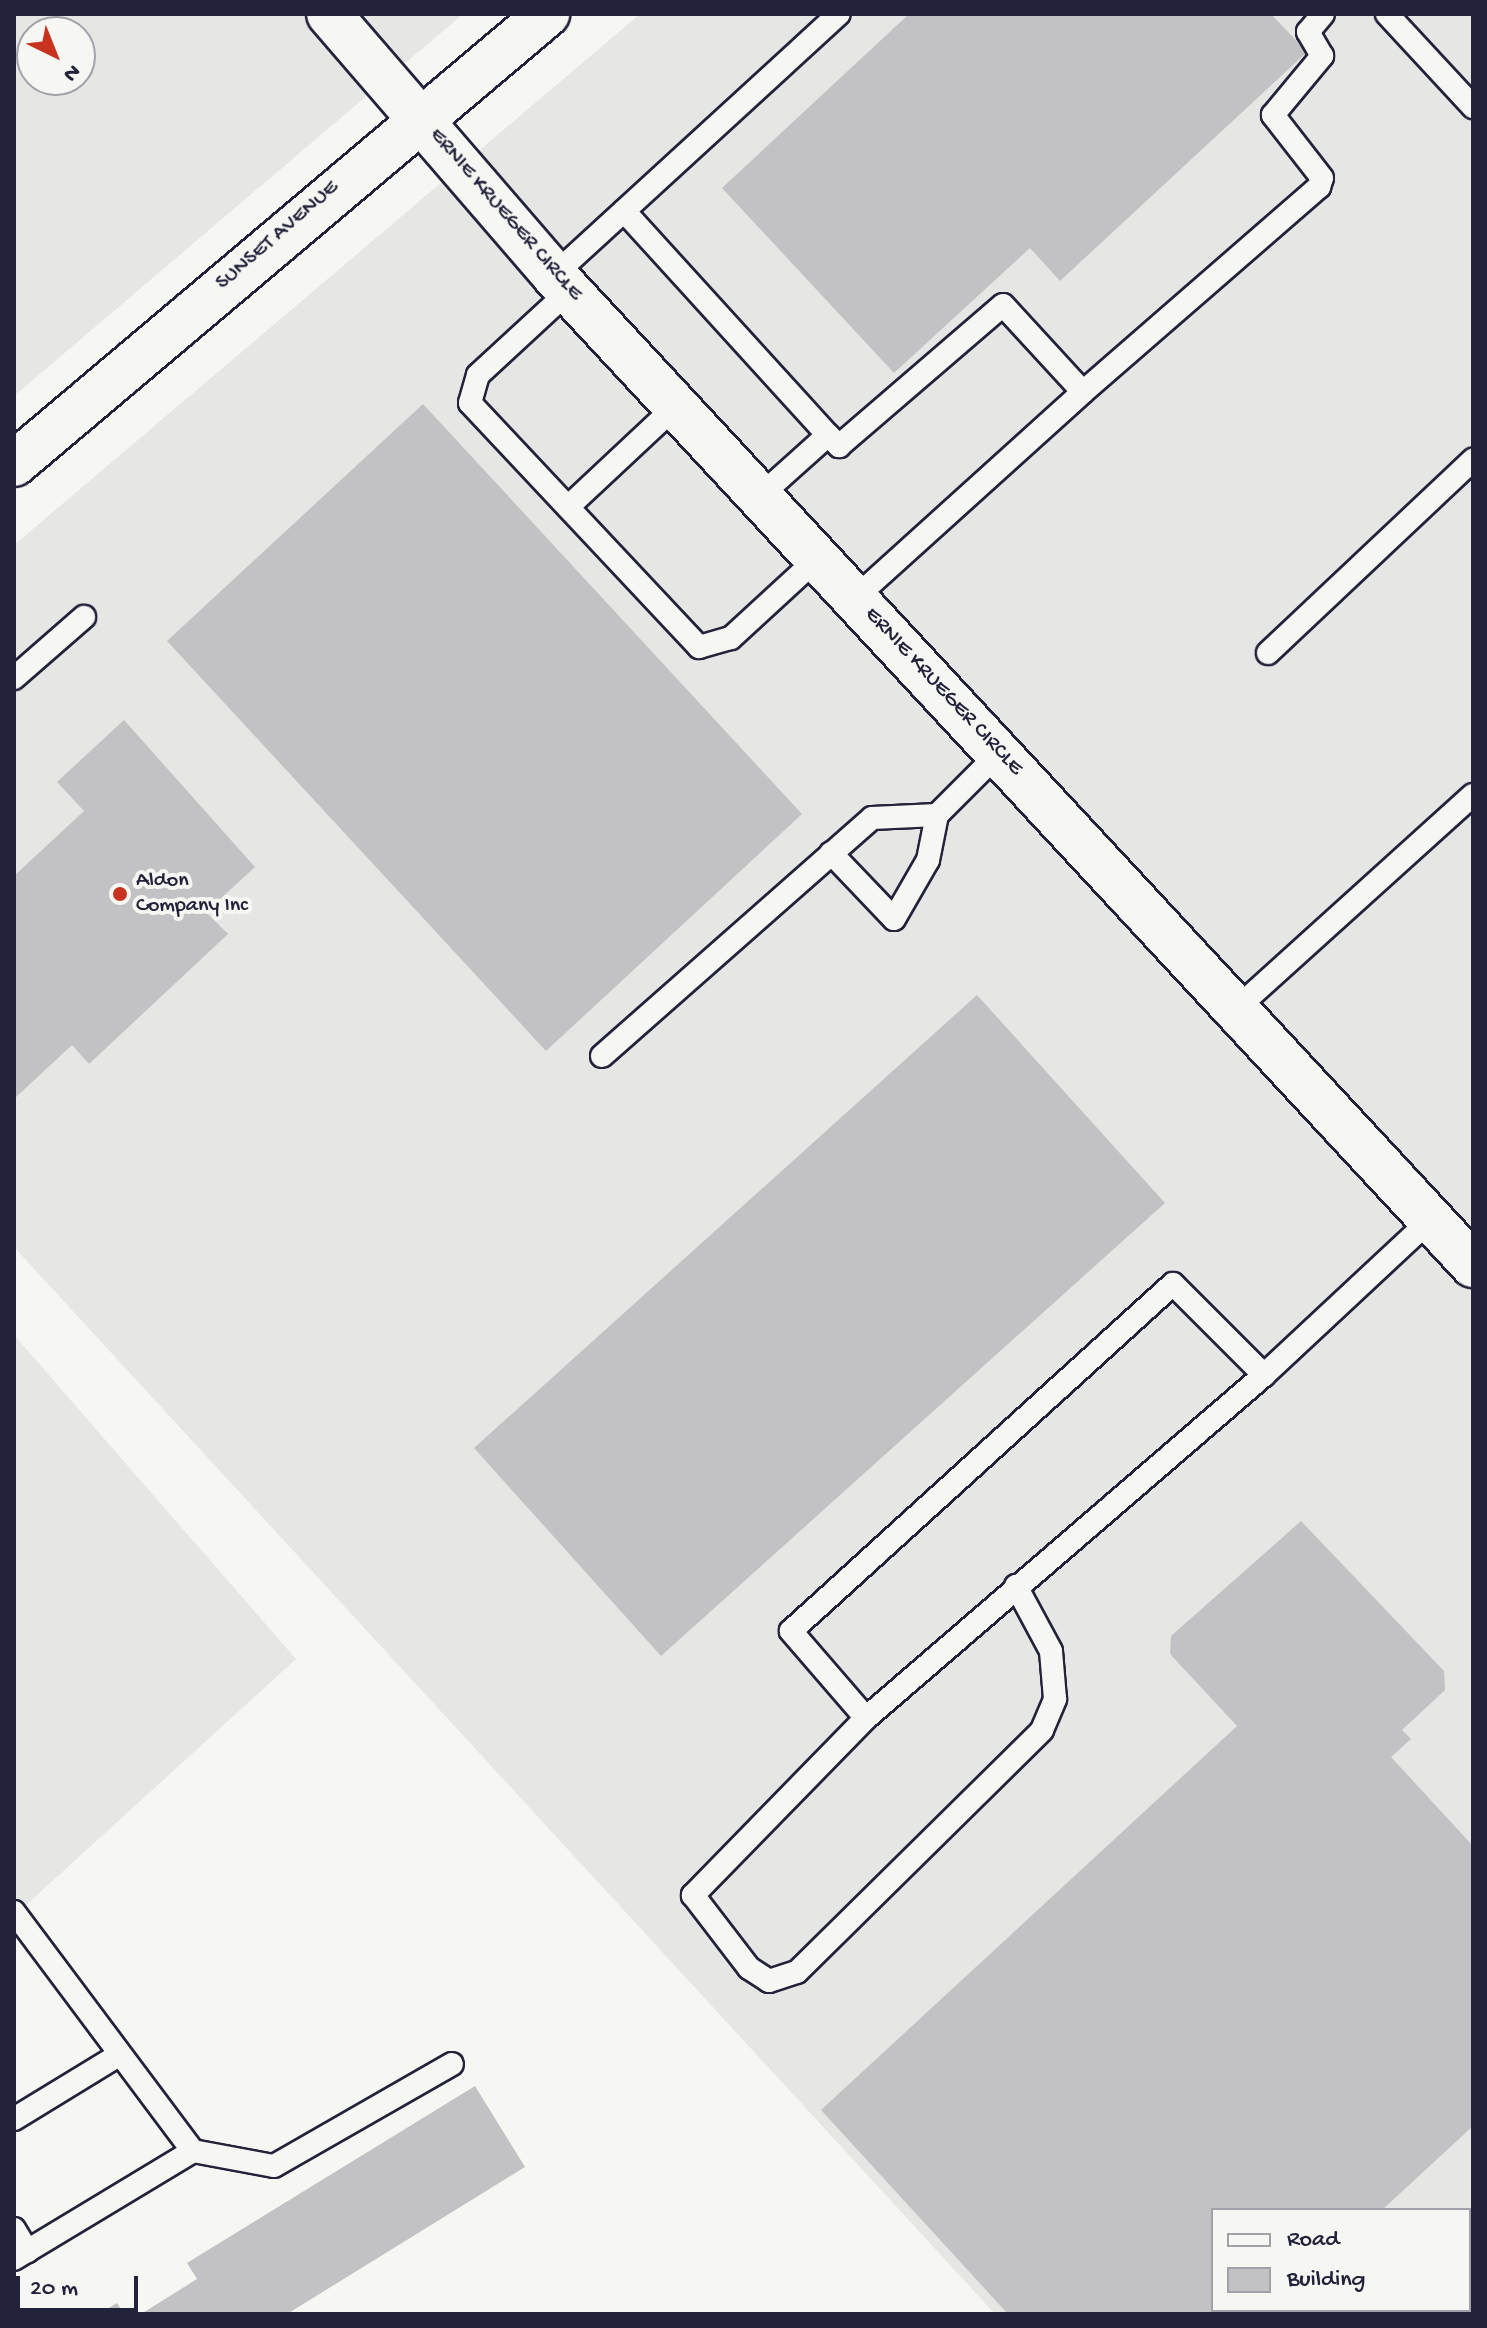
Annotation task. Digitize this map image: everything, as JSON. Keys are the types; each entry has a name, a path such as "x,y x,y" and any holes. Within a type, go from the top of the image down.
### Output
{"street":[{"name":"ERNIE KRUEGER CIRCLE","path":"329,14 562,283 1473,1265"},
{"name":"SUNSET AVENUE","path":"14,464 419,115 547,14"}],"lane":[{"path":"818,558 731,638 699,647 470,403 470,389 624,211 839,14"},
{"path":"856,597 1083,392 1319,187 1322,178 1273,115 1322,56 1308,32 1323,14"},
{"path":"1387,14 1473,107"},
{"path":"624,211 839,446 1003,305 1083,392"},
{"path":"568,507 676,406"},
{"path":"760,496 828,435"},
{"path":"1268,653 1473,460"},
{"path":"14,678 84,617"},
{"path":"831,853 894,919 928,860 937,815 999,753"},
{"path":"1236,1009 1473,795"},
{"path":"602,1056 872,818 937,815"},
{"path":"1016,1586 1051,1651 1055,1699 1042,1730 797,1972 769,1981 749,1968 693,1895 866,1718 1016,1586 1264,1375 1431,1219"},
{"path":"866,1718 791,1631 1173,1284 1264,1375"},
{"path":"14,1912 193,2151"},
{"path":"14,2119 119,2055"},
{"path":"14,2229 20,2255 193,2151 274,2166 452,2064"}],"shaded area":[{"path":"14,14 463,14 14,396"},
{"path":"640,14 1473,14 1473,2314 995,2314 14,1247 14,545"},
{"path":"14,1335 296,1659 14,1916"}],"building":[{"path":"909,14 1271,14 1307,52 1060,281 1030,248 894,373 722,188"},
{"path":"423,404 802,814 546,1051 167,641"},
{"name":"Aldon Company Inc","path":"124,720 255,867 206,912 228,934 89,1064 72,1045 16,1097 14,876 84,811 57,782"},
{"path":"977,995 1165,1203 661,1656 474,1448"},
{"path":"1301,1521 1444,1671 1445,1690 1402,1730 1411,1739 1391,1757 1473,1846 1473,2126 1384,2208 1211,2208 1211,2312 1271,2312 1269,2314 1008,2314 821,2110 1237,1726 1170,1654 1171,1636"},
{"path":"475,2086 525,2167 287,2314 141,2314 197,2279 187,2263"},
{"path":"117,2303 124,2314 99,2314"}],"place":[{"name":"Aldon Company Inc","path":"120,894"}]}
